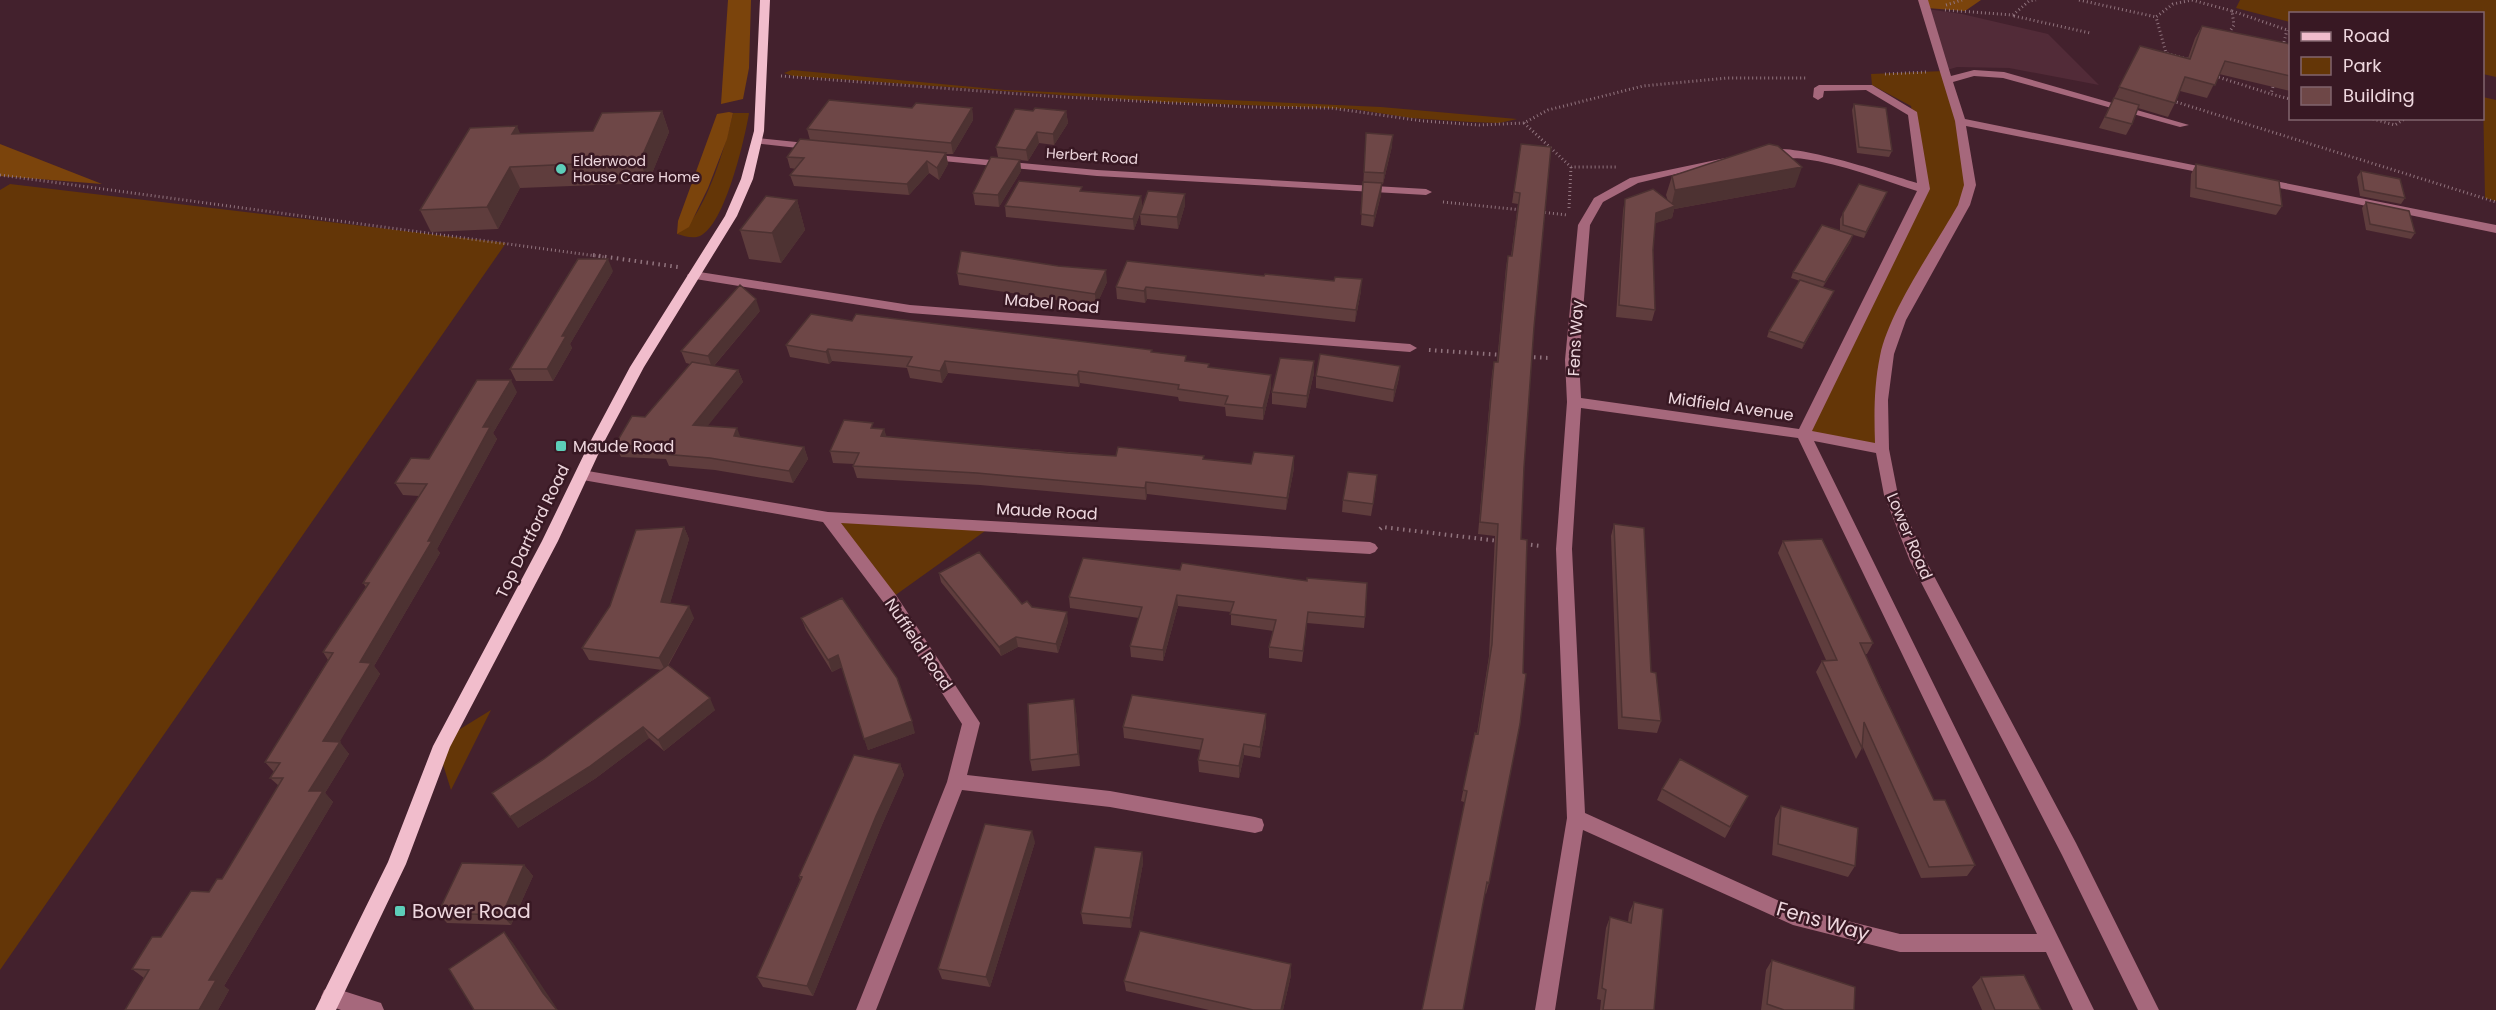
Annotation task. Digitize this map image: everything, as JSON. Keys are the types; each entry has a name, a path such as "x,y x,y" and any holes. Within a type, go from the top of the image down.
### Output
{"main road":[{"name":"Top Dartford Road","path":"328,1004 397,864 442,746 637,367 731,216 747,179 757,141 765,0"}],"street":[{"name":"Lower Road","path":"1925,4 1960,121 1970,185 1964,204 1899,320 1887,354 1881,400 1882,449 1891,495 1918,561 2069,849 2149,1010"},
{"path":"1947,80 1974,73 2004,75 2184,125"},
{"path":"1818,97 1819,88 1868,87 1913,114 1924,189 1803,434 2085,1010"},
{"path":"1960,121 2496,229"},
{"path":"757,141 828,148"},
{"name":"Fens Way","path":"1545,1010 1576,818 1564,549 1574,402 1572,360 1584,225 1598,200 1634,180 1747,155 1787,152 1924,189"},
{"name":"Herbert Road","path":"910,155 1097,173 1426,192"},
{"name":"Mabel Road","path":"695,272 910,309 1417,349"},
{"name":"Midfield Avenue","path":"1574,402 1803,434 1882,449"},
{"name":"Maude Road","path":"582,475 828,518 1370,548"},
{"name":"Nuffield Road","path":"828,518 890,599 971,723 956,782 866,1010"},
{"path":"956,782 1110,799 1256,825"},
{"name":"Fens Way","path":"1576,818 1793,916 1900,943 2052,944"},
{"path":"328,1004 374,1010"}],"path":[{"path":"1953,5 1962,0"},
{"path":"2013,15 2029,1 2036,0"},
{"path":"2079,0 2157,17"},
{"path":"2157,17 2173,4 2192,0 2207,2 2289,30 2282,51"},
{"path":"1925,4 2013,15 2090,33"},
{"path":"2199,63 2212,58 2234,25 2232,11"},
{"path":"2157,17 2166,53 2199,63 2206,69"},
{"path":"2271,94 2277,72"},
{"path":"761,74 1059,97 1246,107 1331,108 1423,121 1479,124 1524,123 1548,110 1643,86 1727,78 1775,80"},
{"path":"2214,76 2289,99"},
{"path":"2170,100 2496,202"},
{"path":"2376,120 2395,125 2403,120"},
{"path":"1524,123 1570,167 1618,167"},
{"path":"1426,192 1426,200 1569,215 1570,167"},
{"path":"0,175 155,194 695,272"},
{"path":"1417,349 1504,355"},
{"path":"1526,357 1572,360"},
{"path":"1370,548 1382,526 1507,542"},
{"path":"1519,543 1564,549"}],"shaded area":[{"path":"728,0 751,0 749,68 743,99 721,104"},
{"path":"1923,0 1981,0 1965,11 1927,8"},
{"path":"1927,9 1962,14 2048,34 2099,85 2009,68 1957,67 1944,71"},
{"path":"733,113 727,139 708,188 689,227 677,234 678,221 717,114"},
{"path":"0,144 102,184 0,176"}],"green space":[{"path":"2240,0 2496,0 2496,77 2484,74 2484,12 2289,12 2289,22 2236,8"},
{"path":"792,70 1005,90 1381,107 1517,119 1499,123 1470,122 1411,118 1353,109 1161,102 793,76 784,73"},
{"path":"1944,71 1960,121 1969,185 1887,354 1882,449 1805,434 1925,189 1911,106 1872,85 1871,74"},
{"path":"2484,97 2496,100 2496,201 2485,198"},
{"path":"733,113 749,113 732,180 718,216 709,229 700,236 677,234 697,213 713,180"},
{"path":"10,184 506,243 0,970 0,190"},
{"path":"828,517 992,526 890,599"},
{"path":"491,710 451,790 441,758 452,734"}],"building":[{"path":"2202,26 2289,44 2289,76 2225,61 2215,85 2185,77 2175,103 2119,87 2140,46 2190,59"},
{"path":"2114,98 2139,105 2132,124 2105,117"},
{"path":"829,100 912,108 916,103 972,108 951,143 807,129"},
{"path":"1854,104 1886,108 1892,151 1859,147"},
{"path":"1035,108 1066,111 1053,134 1037,132 1026,150 996,147 1015,109 1033,111"},
{"path":"662,111 640,161 510,167 487,207 420,210 470,128 517,126 512,134 593,131 602,113"},
{"path":"1366,133 1393,135 1384,173 1364,172"},
{"path":"800,139 946,153 937,168 927,161 907,184 790,175 804,158 787,157"},
{"path":"1521,144 1551,147 1534,327 1524,467 1521,539 1527,540 1523,673 1526,674 1520,724 1463,1010 1422,1010 1467,791 1463,790 1475,733 1478,734 1492,644 1498,524 1480,522 1494,362 1498,362 1508,256 1512,256 1520,193 1514,192"},
{"path":"1769,144 1778,146 1802,167 1675,190 1672,176"},
{"path":"991,157 1020,160 998,195 973,193"},
{"path":"2196,164 2279,181 2282,206 2196,188"},
{"path":"2361,171 2400,179 2405,198 2364,190"},
{"path":"1019,181 1082,187 1080,191 1141,196 1133,219 1005,206"},
{"path":"1363,182 1382,183 1374,216 1361,214"},
{"path":"1859,184 1887,192 1866,232 1843,225 1843,213"},
{"path":"1653,189 1675,206 1656,213 1653,250 1655,310 1619,305 1625,199"},
{"path":"1148,191 1185,194 1177,217 1140,214"},
{"path":"766,196 797,200 772,233 740,230"},
{"path":"2366,202 2409,211 2415,233 2370,224"},
{"path":"1822,225 1853,235 1825,282 1793,272"},
{"path":"961,251 1058,266 1106,270 1095,294 957,273"},
{"path":"578,259 608,259 562,336 566,336 547,369 510,369"},
{"path":"1127,261 1264,276 1265,274 1334,281 1335,277 1362,279 1356,310 1146,287 1144,291 1116,287"},
{"path":"1800,280 1834,291 1804,343 1769,331"},
{"path":"740,285 756,299 708,356 681,351"},
{"path":"811,314 852,321 856,314 1152,350 1151,352 1186,356 1185,361 1209,364 1208,367 1271,375 1263,408 1225,404 1228,396 1178,389 1179,385 1079,371 1077,375 945,361 940,371 907,366 912,357 828,349 826,352 786,345"},
{"path":"1320,354 1400,366 1394,390 1316,376"},
{"path":"1280,358 1314,361 1307,396 1272,392"},
{"path":"692,362 738,370 693,425 737,428 734,436 804,447 789,471 710,458 663,454 667,447 615,445 632,416 645,417"},
{"path":"477,380 511,380 483,427 490,427 428,541 432,541 360,662 371,663 323,741 340,742 309,791 323,791 209,980 216,980 199,1010 125,1010 149,970 132,969 152,937 161,937 191,891 209,892 217,879 222,879 283,778 270,778 280,763 265,762 333,653 323,652 369,583 363,583 427,484 395,483 411,458 429,459"},
{"path":"844,420 873,423 871,428 884,429 881,436 1068,453 1116,456 1118,447 1204,456 1203,459 1251,464 1254,452 1294,456 1287,498 1146,482 1145,488 977,473 853,466 859,453 830,451"},
{"path":"1348,472 1377,475 1373,504 1343,500"},
{"path":"1614,524 1644,528 1651,672 1656,673 1661,721 1622,717"},
{"path":"684,527 661,602 689,606 659,658 582,648 610,606 636,530"},
{"path":"1822,539 1873,643 1860,643 1879,685 1934,800 1945,800 1975,865 1929,867 1864,722 1862,748 1822,661 1837,660 1783,541"},
{"path":"979,552 1022,604 1027,601 1032,607 1067,612 1056,644 1016,637 999,647 939,573"},
{"path":"1083,558 1180,570 1182,563 1307,581 1307,578 1367,583 1365,617 1308,612 1303,651 1269,647 1276,620 1230,614 1234,602 1177,595 1163,650 1130,646 1142,607 1069,597"},
{"path":"842,598 897,678 912,721 864,739 838,655 828,660 801,618"},
{"path":"668,665 710,698 658,740 643,727 589,767 510,817 492,793 544,759"},
{"path":"1132,695 1266,714 1260,747 1244,744 1239,766 1198,760 1203,739 1123,727"},
{"path":"1074,699 1078,754 1030,760 1028,704"},
{"path":"854,755 900,764 876,816 807,986 757,977 802,877 799,876"},
{"path":"1680,759 1748,796 1730,827 1662,789"},
{"path":"1781,806 1858,828 1855,866 1778,844"},
{"path":"985,824 1032,831 986,977 938,969"},
{"path":"1095,847 1142,852 1130,918 1081,913"},
{"path":"462,863 524,865 502,915 438,913"},
{"path":"1634,902 1663,909 1654,1010 1603,1010 1606,990 1602,988 1610,917 1631,923"},
{"path":"1140,931 1291,964 1281,1010 1253,1010 1124,981"},
{"path":"504,932 543,993 557,1010 474,1010 449,969"},
{"path":"1772,960 1855,987 1854,1010 1784,1010 1767,1004"},
{"path":"2024,975 2041,1010 1995,1010 1981,977"}],"place":[{"name":"Elderwood House Care Home","path":"561,169"},
{"name":"Maude Road","path":"561,446"},
{"name":"Bower Road","path":"400,911"}]}
